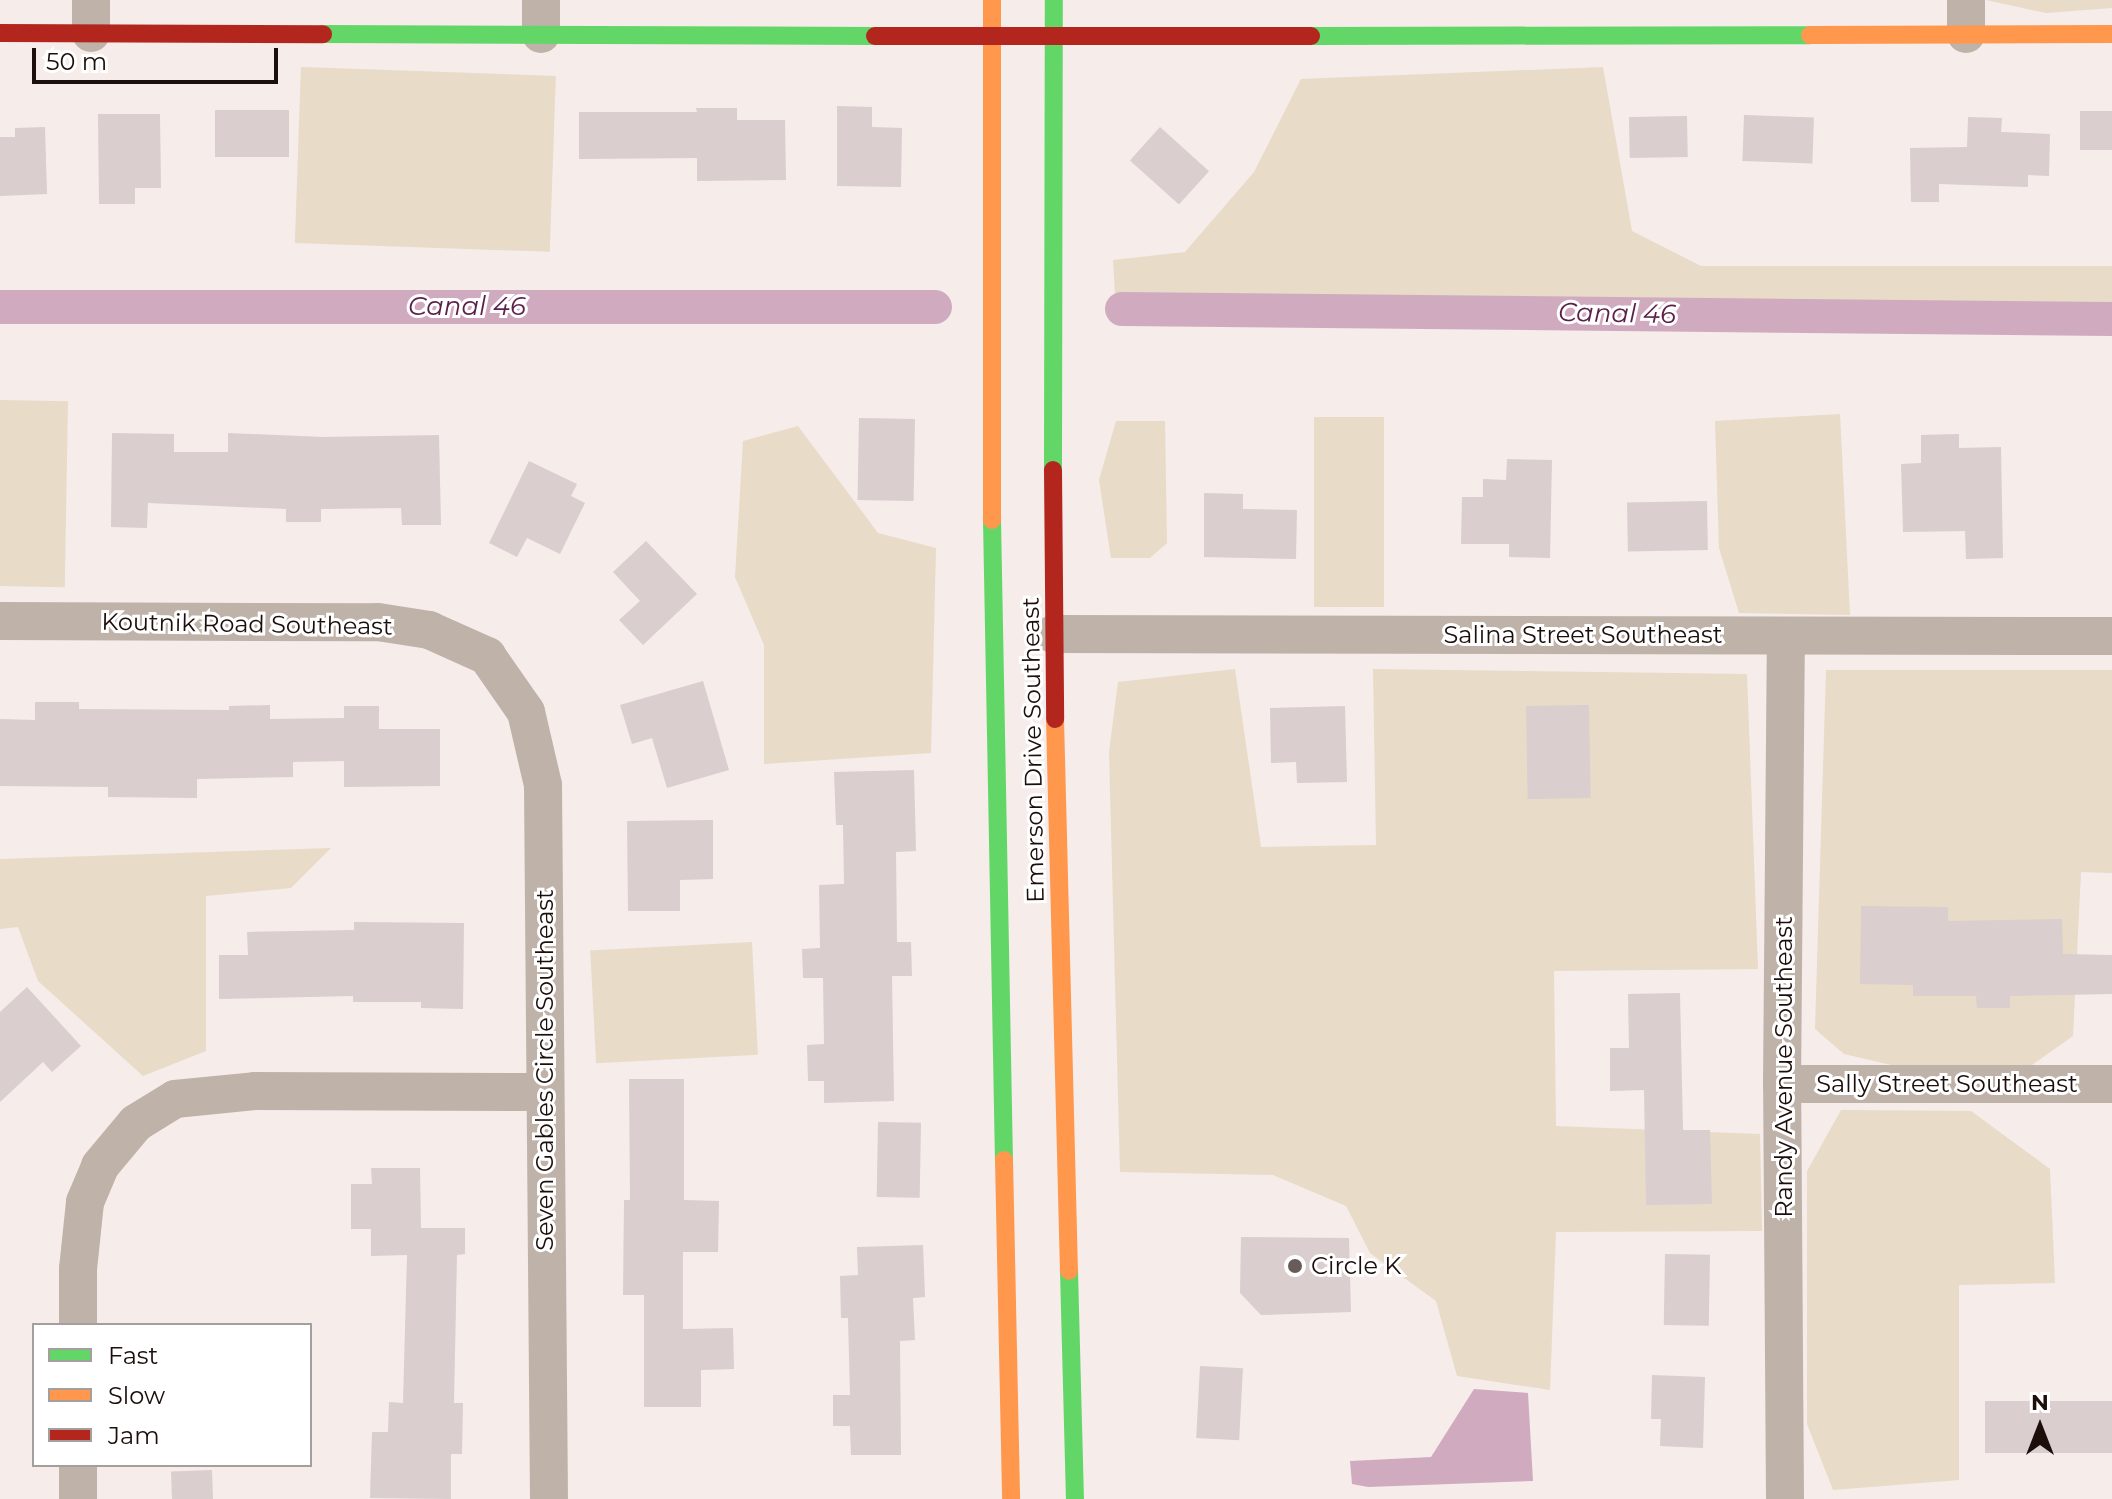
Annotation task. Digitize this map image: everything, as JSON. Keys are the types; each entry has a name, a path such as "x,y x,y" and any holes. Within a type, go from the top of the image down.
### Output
{"street":[{"name":"Emerson Drive Southeast","path":"992,0 992,650 1011,1499"},
{"name":"Emerson Drive Southeast","path":"1054,0 1053,634 1075,1499"},
{"path":"0,33 91,16 541,17 1053,37 1966,17 2112,34"},
{"name":"Koutnik Road Southeast","path":"0,621 378,622 429,630 487,656"},
{"name":"Salina Street Southeast","path":"1053,634 2112,636"},
{"name":"Randy Avenue Southeast","path":"1785,1499 1782,1084 1786,636"},
{"name":"Seven Gables Circle Southeast","path":"487,656 526,712 543,785 549,1499"},
{"name":"Sally Street Southeast","path":"1782,1084 2112,1084"},
{"path":"78,1323 78,1269 85,1202 100,1166 136,1123 175,1099 255,1091 545,1092"},
{"path":"78,1467 78,1499"}],"shaded area":[{"path":"1986,0 2112,0 2112,8 2046,13"},
{"path":"301,67 556,76 550,252 295,243"},
{"path":"1603,67 1632,231 1701,266 2112,266 2112,306 1115,296 1113,260 1185,252 1254,172 1301,79"},
{"path":"0,400 68,401 65,587 0,586"},
{"path":"1840,414 1850,615 1739,613 1719,548 1715,421"},
{"path":"1314,417 1384,417 1384,607 1314,607"},
{"path":"1116,421 1165,421 1167,543 1150,558 1111,558 1099,480"},
{"path":"798,426 878,533 936,548 931,753 764,764 764,645 735,577 743,441"},
{"path":"1235,669 1261,847 1376,845 1373,669 1747,674 1758,969 1554,971 1556,1126 1760,1134 1762,1231 1556,1232 1550,1390 1457,1376 1436,1301 1370,1253 1346,1206 1273,1175 1120,1172 1109,752 1118,682"},
{"path":"1826,670 2112,670 2112,873 2081,872 2073,1036 2032,1065 1900,1067 1844,1054 1815,1029"},
{"path":"331,848 291,888 206,896 206,1051 143,1076 38,981 18,927 0,929 0,859"},
{"path":"752,942 758,1055 596,1063 590,950"},
{"path":"1841,1110 1971,1111 2050,1169 2055,1283 1959,1285 1959,1480 1833,1490 1807,1424 1807,1171"},
{"path":"1474,1389 1528,1393 1533,1481 1368,1487 1352,1484 1350,1461 1431,1457"}],"building":[{"path":"837,106 872,107 872,127 902,128 901,187 837,186"},
{"path":"696,108 737,108 737,120 785,120 786,180 697,181 697,158 579,159 579,112 697,112"},
{"path":"215,110 289,110 289,157 215,157"},
{"path":"2080,111 2112,111 2112,150 2080,150"},
{"path":"98,114 160,114 161,188 135,188 135,204 99,204"},
{"path":"1744,115 1814,117 1812,163 1742,161"},
{"path":"1687,116 1688,157 1630,158 1629,117"},
{"path":"1968,117 2002,118 2001,132 2050,134 2049,176 2028,175 2028,187 1939,184 1939,202 1911,202 1910,148 1967,147"},
{"path":"45,127 47,194 0,196 0,137 15,137 15,128"},
{"path":"1160,127 1209,171 1179,205 1130,160"},
{"path":"859,418 915,419 914,501 858,500"},
{"path":"112,433 174,434 174,452 228,452 228,433 323,437 439,435 441,525 402,525 401,508 321,509 321,522 286,522 286,509 148,503 147,528 111,527"},
{"path":"1959,434 1959,448 2001,447 2003,558 1966,559 1965,531 1903,532 1901,464 1921,463 1921,435"},
{"path":"1507,459 1552,460 1550,558 1509,557 1509,544 1461,544 1462,497 1483,497 1483,479 1506,480"},
{"path":"529,461 577,484 571,496 585,503 560,554 527,538 517,557 489,543"},
{"path":"1204,493 1243,494 1243,509 1297,510 1296,559 1204,557"},
{"path":"1707,501 1708,550 1628,551 1627,502"},
{"path":"646,541 697,594 643,645 619,620 640,601 613,572"},
{"path":"703,681 729,770 667,788 652,738 632,744 620,705"},
{"path":"35,702 79,702 79,709 229,710 229,706 270,705 270,719 344,718 344,706 379,706 379,729 440,729 440,786 344,787 344,761 293,762 293,777 197,779 197,798 108,797 108,787 0,786 0,719 35,720"},
{"path":"1589,705 1591,798 1528,799 1526,706"},
{"path":"1345,706 1347,782 1297,783 1296,762 1271,763 1270,708"},
{"path":"914,770 916,851 896,852 897,942 911,942 912,976 892,976 894,1101 824,1103 824,1081 808,1081 807,1045 824,1044 823,978 803,978 802,949 820,948 819,885 844,884 843,825 836,825 834,772"},
{"path":"713,820 713,879 680,880 680,911 628,911 627,821"},
{"path":"1861,906 1948,907 1948,921 2062,919 2063,954 2112,955 2112,994 2010,996 2010,1008 1977,1008 1976,996 1913,996 1913,985 1860,984"},
{"path":"354,922 464,923 463,1009 421,1008 421,1002 353,1002 353,996 219,999 219,955 248,955 247,932 354,930"},
{"path":"27,987 81,1046 52,1072 43,1062 0,1102 0,1012"},
{"path":"1680,993 1683,1130 1710,1130 1712,1204 1646,1205 1644,1090 1610,1091 1610,1048 1629,1048 1628,994"},
{"path":"629,1079 684,1079 684,1200 719,1201 718,1252 683,1252 683,1329 733,1328 734,1369 701,1370 701,1407 644,1407 644,1295 623,1295 624,1200 630,1200"},
{"path":"878,1122 921,1123 920,1198 877,1197"},
{"path":"371,1168 420,1168 421,1228 465,1228 465,1254 457,1255 454,1403 463,1403 462,1454 451,1454 451,1499 370,1498 372,1432 388,1432 389,1402 403,1403 407,1255 371,1256 371,1229 351,1229 351,1184 372,1184"},
{"name":"Circle K","path":"1241,1237 1349,1238 1351,1312 1261,1315 1240,1293"},
{"path":"923,1245 925,1297 913,1298 915,1340 900,1341 901,1455 851,1455 850,1426 833,1426 833,1395 850,1395 848,1318 841,1318 840,1276 858,1275 857,1247"},
{"path":"1665,1254 1710,1255 1709,1326 1664,1325"},
{"path":"1200,1366 1243,1368 1239,1440 1196,1438"},
{"path":"1652,1375 1705,1377 1703,1448 1660,1446 1661,1419 1651,1419"},
{"path":"1985,1401 2112,1401 2112,1453 1985,1453"},
{"path":"212,1470 213,1499 172,1499 171,1471"}],"waterway":[{"name":"Canal 46","path":"0,307 935,307"},
{"name":"Canal 46","path":"1122,309 2112,319"}],"traffic: fast":[{"path":"1053,470 1054,0"},
{"path":"323,34 875,36"},
{"path":"1311,36 1810,35"},
{"path":"992,520 1004,1160"},
{"path":"1069,1271 1075,1499"}],"traffic: slow":[{"path":"992,0 992,520"},
{"path":"1810,35 2112,34"},
{"path":"1055,719 1069,1271"},
{"path":"1004,1160 1011,1499"}],"traffic: jam":[{"path":"0,33 323,34"},
{"path":"875,36 1311,36"},
{"path":"1053,470 1055,719"}],"place":[{"name":"Circle K","path":"1295,1266"}]}
